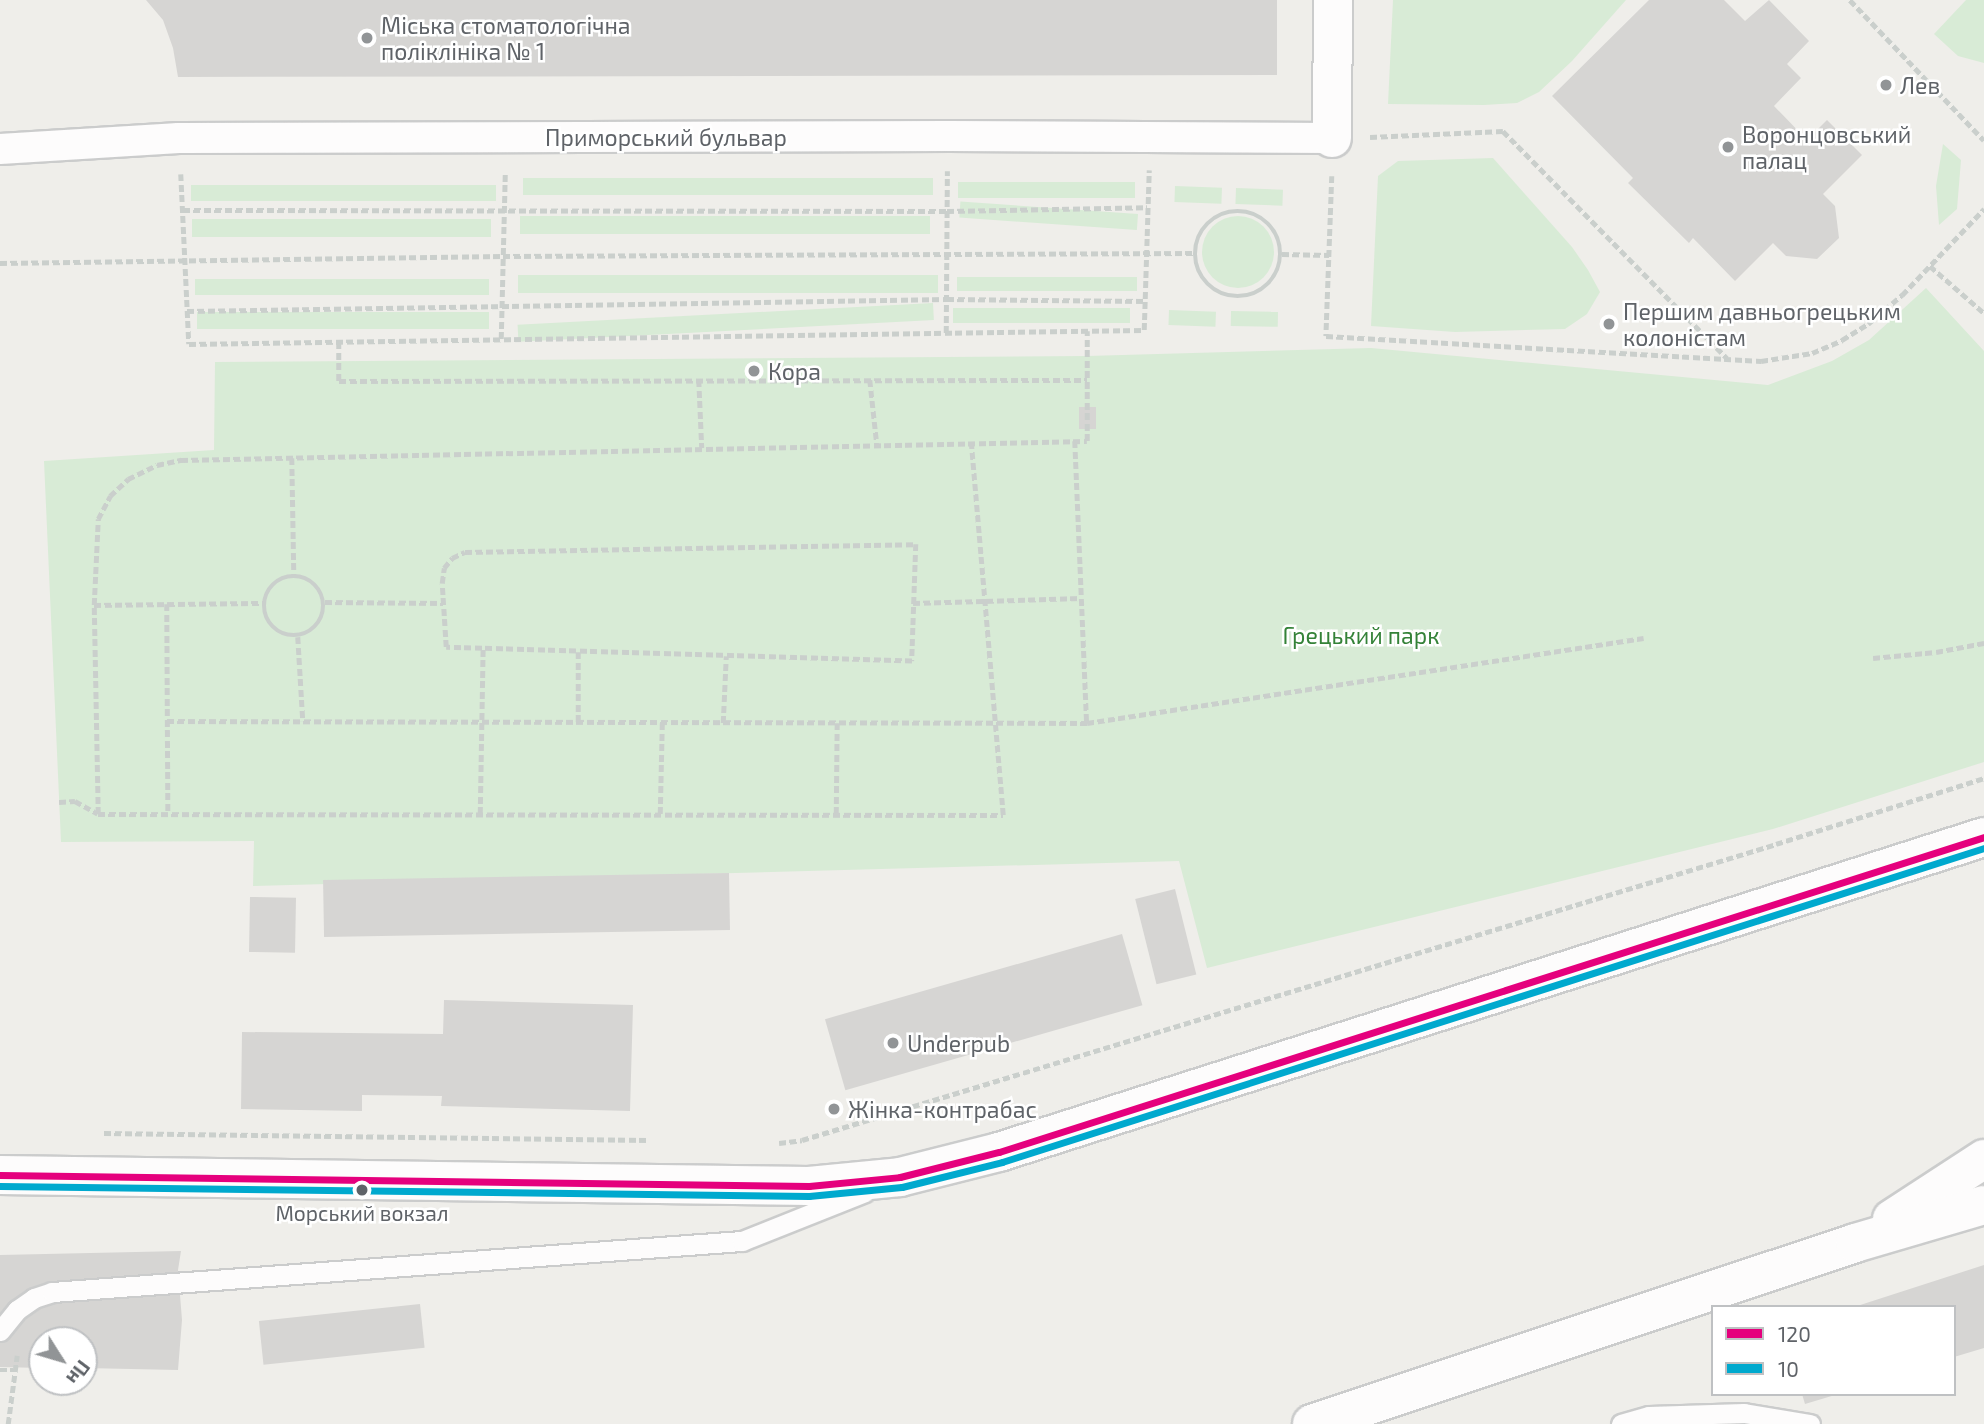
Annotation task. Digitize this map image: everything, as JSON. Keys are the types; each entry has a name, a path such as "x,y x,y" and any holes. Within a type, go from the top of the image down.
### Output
{"main road":[{"path":"1332,138 1334,0"},
{"path":"0,1175 809,1186 900,1177 1013,1147 1984,837"},
{"path":"1855,1243 1984,1159"},
{"path":"1312,1424 1855,1243 1984,1205"}],"street":[{"name":"Приморський бульвар","path":"0,149 179,138 1332,138"}],"lane":[{"path":"0,1332 18,1310 34,1298 72,1289 742,1241 785,1226 900,1177"},
{"path":"1621,1424 1649,1416 1744,1413 1810,1424"}],"path":[{"path":"1850,0 1984,140"},
{"path":"1727,358 1503,131 1332,138 1326,336 1761,360 1812,353 1842,341 1868,324 1930,266 1984,209"},
{"path":"946,333 948,136"},
{"path":"501,340 506,137"},
{"path":"1147,207 947,211 183,210 189,344 1144,330 1147,207 1148,138"},
{"path":"1238,210 1264,219 1274,228 1282,254 1280,268 1263,289 1238,298 1224,295 1202,279 1195,253 1203,228 1213,218 1238,210"},
{"path":"0,263 503,256 1195,253"},
{"path":"1282,254 1329,256"},
{"path":"1930,266 1984,313"},
{"path":"187,311 947,299 1145,301"},
{"path":"97,814 94,605 98,519 110,496 128,479 157,465 181,460 1087,441 1087,331"},
{"path":"339,342 340,381 1087,380"},
{"path":"699,380 702,448"},
{"path":"870,380 877,444"},
{"path":"1075,441 1087,723"},
{"path":"60,802 75,802 97,814 1003,815 971,442"},
{"path":"292,458 294,576"},
{"path":"916,544 912,661 446,647 443,603 444,568 452,558 465,552 916,544"},
{"path":"294,576 311,580 325,602 321,621 307,634 298,637 289,636 273,628 268,621 264,603 277,581 294,576"},
{"path":"913,603 1082,598"},
{"path":"325,602 443,603"},
{"path":"94,605 264,603"},
{"path":"167,604 168,813"},
{"path":"298,637 303,721"},
{"path":"167,721 1087,723 1644,638"},
{"path":"1873,658 1936,652 1984,643"},
{"path":"480,814 484,649"},
{"path":"578,652 578,722"},
{"path":"723,723 726,656"},
{"path":"660,814 662,723"},
{"path":"836,814 837,723"},
{"path":"767,1144 815,1136 1776,845 1984,778"},
{"path":"92,1133 652,1140"},
{"path":"0,1370 13,1370"},
{"path":"8,1424 12,1379"}],"green space":[{"path":"1393,0 1626,0 1572,61 1539,92 1517,103 1484,105 1388,104"},
{"path":"1966,0 1984,0 1984,63 1958,56 1934,34"},
{"path":"1943,144 1961,160 1957,209 1939,225 1936,186"},
{"path":"1493,158 1572,247 1588,270 1600,292 1587,314 1565,329 1455,332 1371,326 1378,176 1398,161"},
{"path":"523,178 933,178 933,195 523,195"},
{"path":"958,182 1135,182 1135,198 958,198"},
{"path":"191,185 496,185 496,201 191,201"},
{"path":"1175,186 1222,188 1221,204 1174,202"},
{"path":"1236,188 1283,190 1282,206 1235,204"},
{"path":"960,202 1138,214 1137,230 959,218"},
{"path":"520,216 930,216 930,234 520,234"},
{"path":"1238,216 1258,222 1268,232 1274,252 1268,272 1258,282 1238,288 1218,282 1208,272 1202,252 1208,232 1218,222"},
{"path":"192,219 491,219 491,237 192,237"},
{"path":"518,275 938,275 938,293 518,293"},
{"path":"957,277 1137,277 1137,291 957,291"},
{"path":"195,279 489,279 489,295 195,295"},
{"name":"Грецький парк","path":"1926,288 1984,351 1984,762 1773,829 1207,968 1179,861 253,886 254,841 61,842 44,461 214,450 215,362 1087,356 1371,348 1768,385 1832,361 1869,340"},
{"path":"933,303 934,320 518,342 518,325"},
{"path":"953,308 1130,308 1130,323 953,323"},
{"path":"1169,310 1216,312 1215,327 1168,325"},
{"path":"1231,311 1278,312 1278,327 1231,326"},
{"path":"197,312 489,312 489,329 197,329"}],"building":[{"path":"146,0 1277,0 1277,75 178,77 173,48 163,20"},
{"name":"Воронцовський палац","path":"1649,0 1724,0 1745,21 1769,0 1809,41 1787,64 1801,78 1774,106 1807,140 1827,120 1862,155 1823,194 1835,206 1839,238 1817,259 1786,256 1773,243 1735,281 1693,238 1689,243 1628,183 1633,178 1552,96"},
{"path":"1079,407 1096,407 1096,429 1079,429"},
{"path":"729,873 730,930 324,937 323,880"},
{"path":"1175,889 1196,974 1157,984 1135,899"},
{"path":"250,897 296,898 295,953 249,952"},
{"path":"1122,934 1142,1005 845,1090 825,1019"},
{"path":"444,1000 633,1005 630,1111 441,1106 442,1096 362,1095 362,1111 241,1109 242,1032 443,1034"},
{"path":"181,1251 178,1270 182,1320 178,1370 98,1368 98,1326 28,1326 28,1368 0,1367 0,1255"},
{"path":"1984,1265 1984,1348 1956,1356 1956,1305 1860,1305"},
{"path":"420,1304 425,1348 263,1365 259,1321"},
{"path":"1803,1396 1832,1396 1805,1404"}],"transit line":[{"name":"120","path":"0,1175 809,1186 900,1177 999,1152 1984,837"},
{"name":"10","path":"0,1186 809,1196 902,1187 1002,1162 1984,848"}],"place":[{"name":"Міська стоматологічна поліклініка № 1","path":"367,38"},
{"name":"Лев","path":"1886,85"},
{"name":"Воронцовський палац","path":"1728,147"},
{"name":"Першим давньогрецьким колоністам","path":"1609,324"},
{"name":"Кора","path":"754,371"},
{"name":"Underpub","path":"893,1043"},
{"name":"Жінка-контрабас","path":"834,1109"},
{"name":"Морський вокзал","path":"362,1190"}]}
